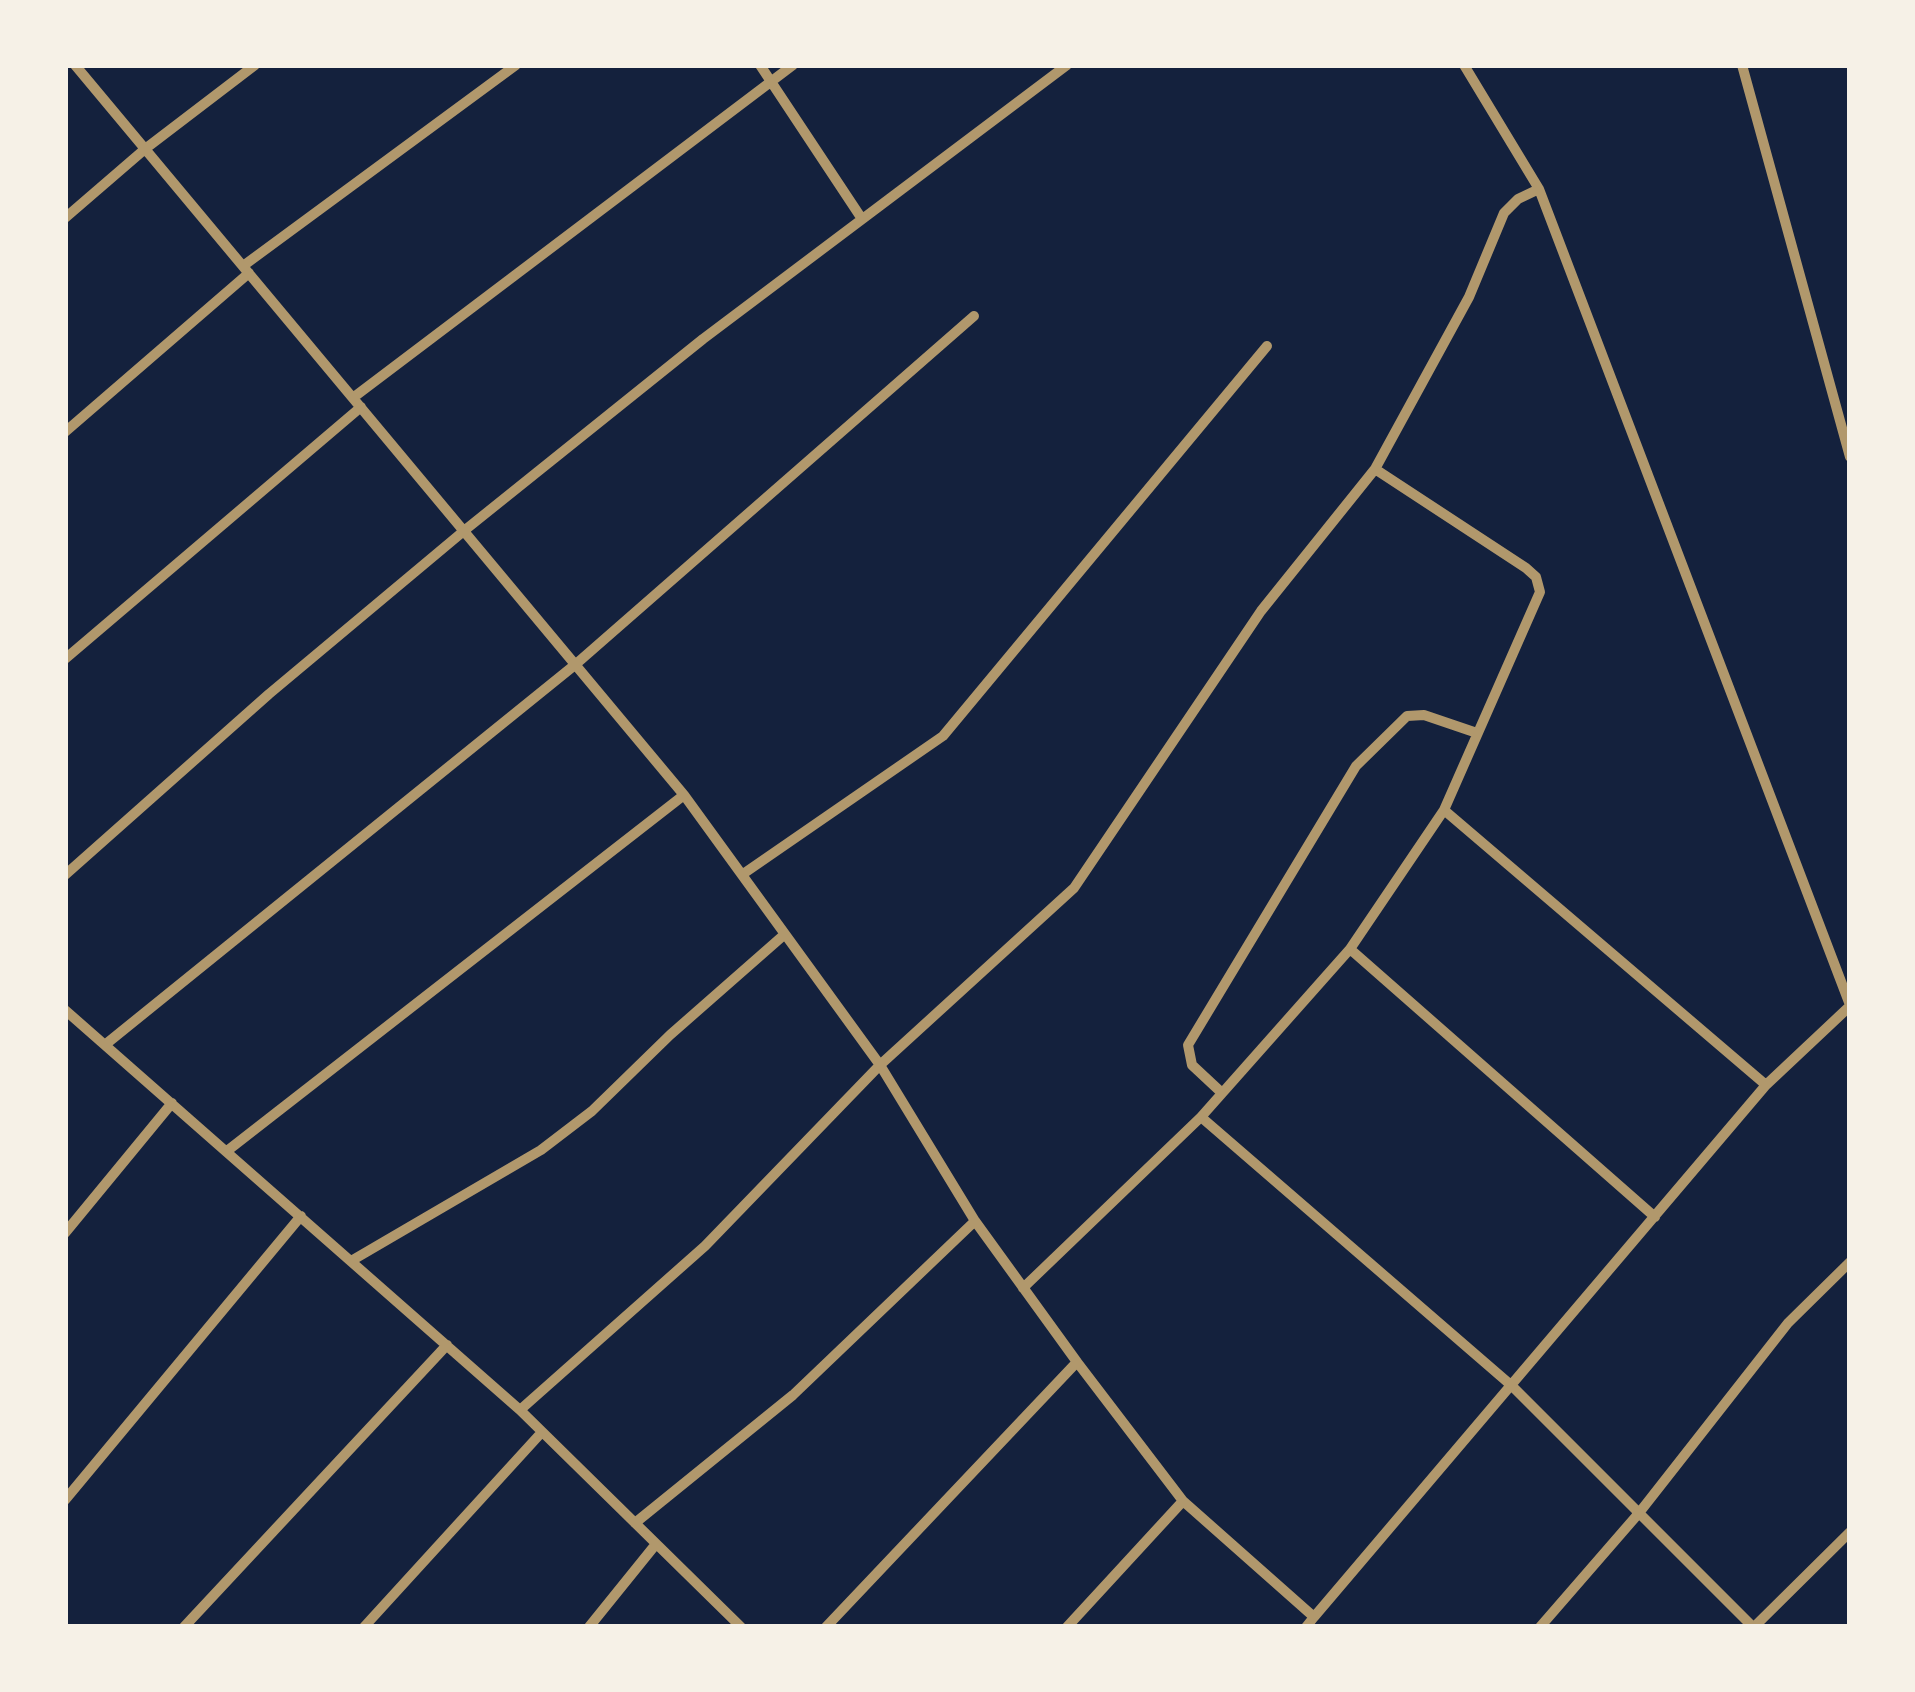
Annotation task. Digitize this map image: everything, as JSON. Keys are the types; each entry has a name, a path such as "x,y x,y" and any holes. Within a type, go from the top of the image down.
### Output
{"street":[{"path":"75,65 684,794 880,1066 975,1221 1078,1362 1183,1500 1310,1622 1766,1085 1850,1005 1539,189 1466,66"},
{"path":"65,218 145,149 255,65"},
{"path":"65,432 246,270 516,65"},
{"path":"760,65 862,220"},
{"path":"65,659 358,402 793,65"},
{"path":"65,875 269,694 465,530 703,339 1067,65"},
{"path":"1742,65 1850,456"},
{"path":"520,1410 705,1246 880,1066 1074,888 1262,612 1375,469 1469,296 1504,212 1518,199 1539,189"},
{"path":"106,1044 576,664 974,316"},
{"path":"743,874 944,736 1267,346"},
{"path":"1023,1288 1201,1117 1350,949 1444,810 1540,592 1536,578 1375,469"},
{"path":"1222,1093 1192,1065 1188,1045 1356,766 1382,736 1407,716 1424,714 1477,733"},
{"path":"227,1151 684,794"},
{"path":"1444,810 1766,1085"},
{"path":"351,1261 554,1140 592,1111 785,934"},
{"path":"1350,949 1654,1217"},
{"path":"65,1010 520,1410 741,1627"},
{"path":"65,1234 172,1103"},
{"path":"1201,1117 1512,1386 1753,1627 1850,1532"},
{"path":"65,1500 301,1216"},
{"path":"636,1524 794,1396 975,1221"},
{"path":"1540,1627 1638,1512 1788,1322 1850,1262"},
{"path":"184,1627 447,1346"},
{"path":"826,1627 1078,1362"},
{"path":"364,1627 542,1432"},
{"path":"1066,1627 1183,1500"},
{"path":"590,1627 656,1544"}]}
